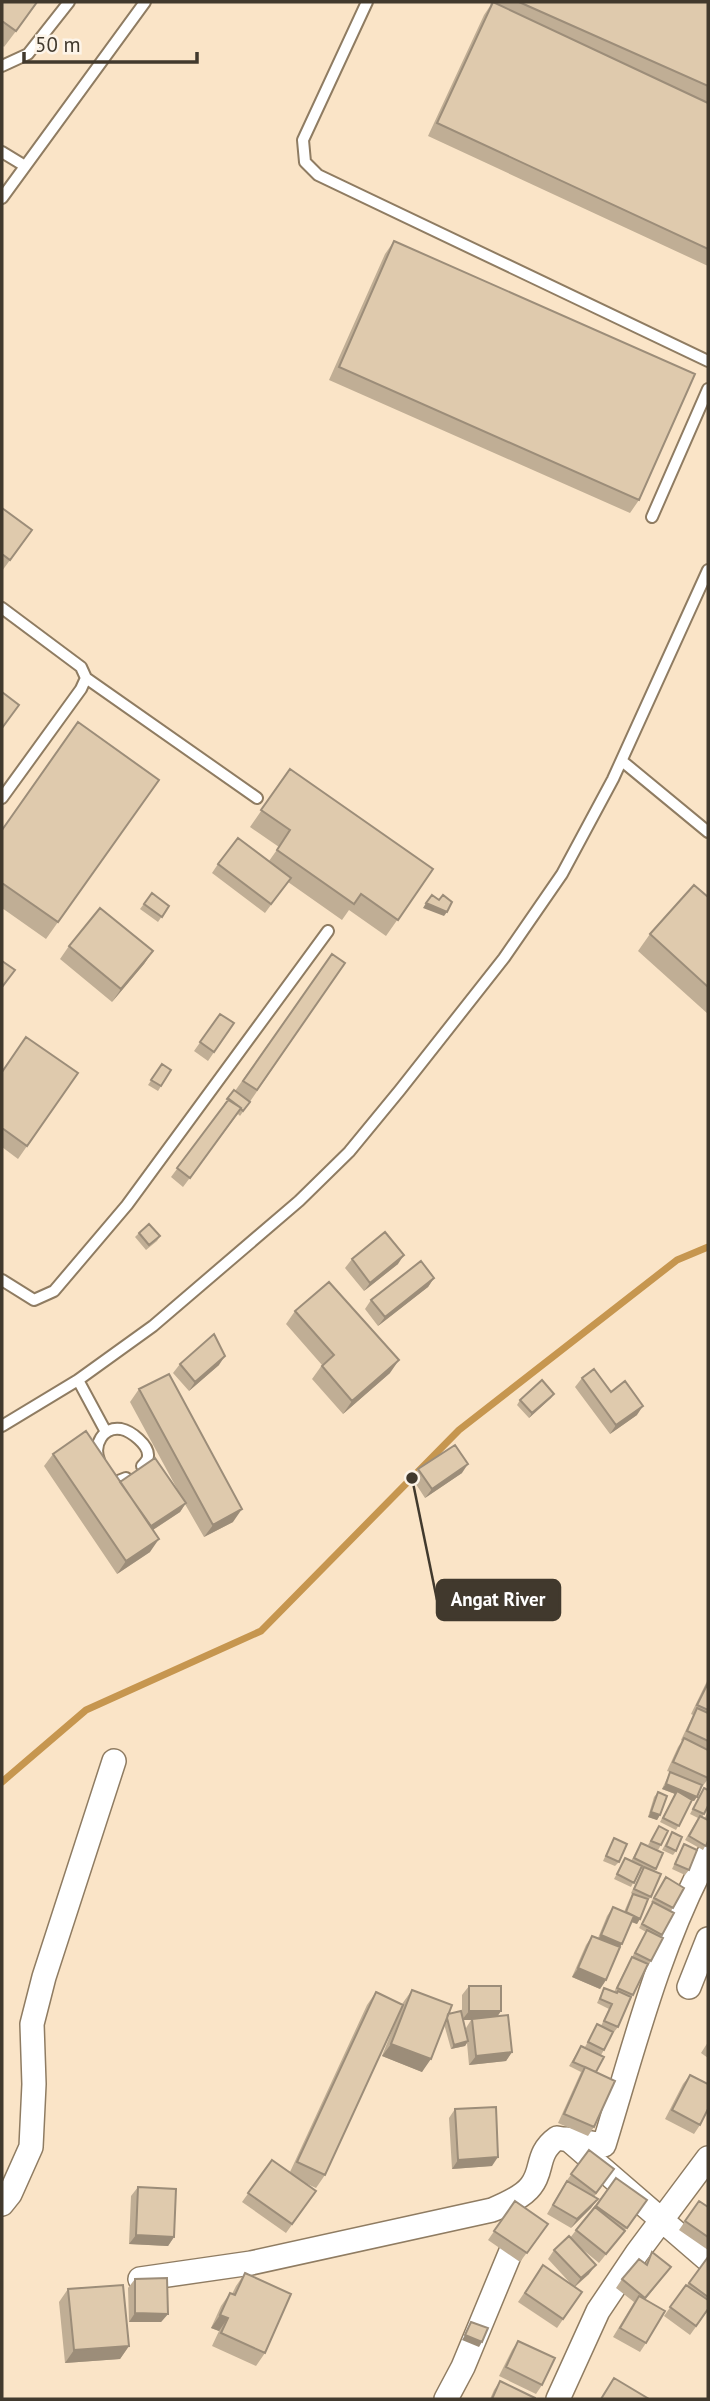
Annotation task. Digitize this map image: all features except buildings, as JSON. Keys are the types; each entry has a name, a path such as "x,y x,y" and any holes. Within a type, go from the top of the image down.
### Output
{"street":[{"path":"2,2204 10,2194 31,2147 34,2084 32,2024 44,1977 114,1761"},
{"path":"446,2399 463,2367 525,2219 531,2186 546,2146 557,2137 604,2145 648,1999 691,1887 708,1855"},
{"path":"689,1987 708,1939"},
{"path":"557,2137 569,2140 708,2260"},
{"path":"558,2399 598,2311 708,2158"},
{"path":"140,2279 251,2263 480,2213 508,2203 531,2186"}],"lane":[{"path":"2,66 28,54 69,2"},
{"path":"2,198 145,2"},
{"path":"366,2 303,141 305,162 317,174 708,360"},
{"path":"2,152 25,166"},
{"path":"652,517 708,389"},
{"path":"2,1426 78,1380 153,1326 299,1201 349,1152 519,937 562,874 622,761 708,570"},
{"path":"2,608 81,667 86,678 257,798"},
{"path":"2,798 81,689 86,678"},
{"path":"622,761 708,832"},
{"path":"2,1280 14,1290 34,1300 54,1291 127,1205 328,931"},
{"path":"78,1380 106,1432"},
{"path":"126,1478 116,1482 109,1480 97,1455 98,1442 106,1432 121,1429 138,1439 148,1457 142,1466"}],"waterway":[{"path":"2,1782 86,1710 261,1631 459,1430 677,1260 708,1247"}],"place":[{"name":"Angat River","path":"412,1478"}]}
